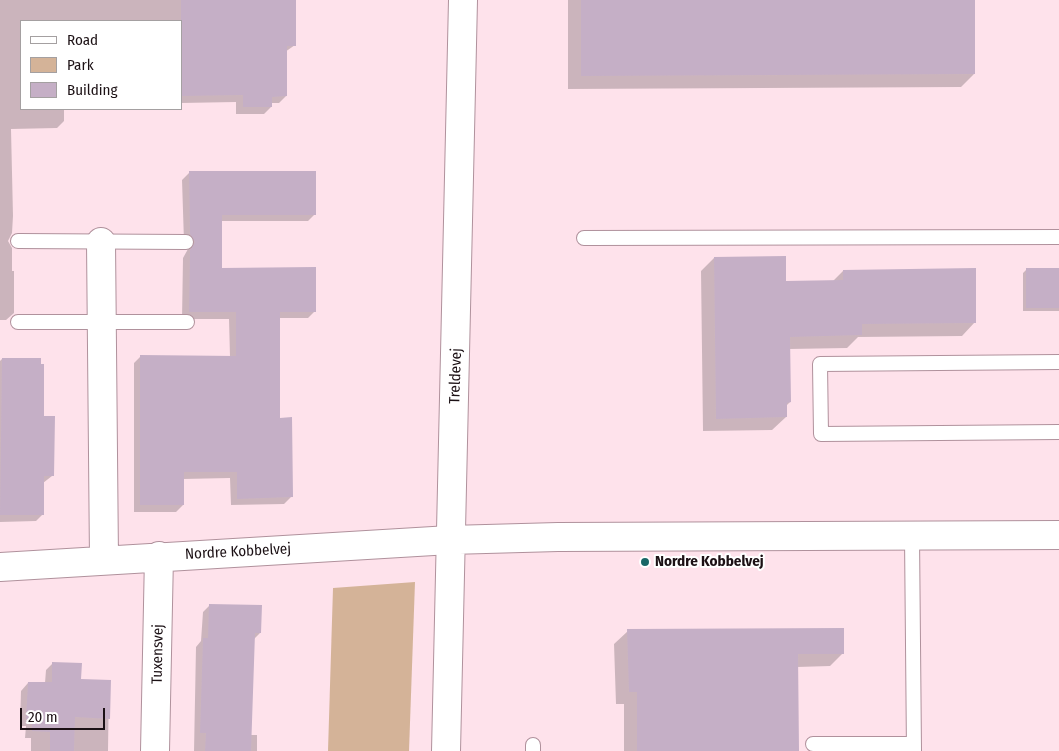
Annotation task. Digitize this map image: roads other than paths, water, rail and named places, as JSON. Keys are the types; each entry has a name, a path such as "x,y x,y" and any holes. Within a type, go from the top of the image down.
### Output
{"street":[{"name":"Treldevej","path":"446,751 450,540 458,312 463,0"},
{"path":"102,242 101,322 104,560"},
{"name":"Nordre Kobbelvej","path":"0,567 450,540 558,537 1059,535"},
{"name":"Tuxensvej","path":"155,751 159,556"}],"lane":[{"path":"584,238 1059,237"},
{"path":"18,241 186,242"},
{"path":"18,322 186,322"},
{"path":"1059,362 820,364 821,434 1059,432"},
{"path":"813,744 914,748 912,536"}],"place":[{"name":"Nordre Kobbelvej","path":"645,562"}]}
